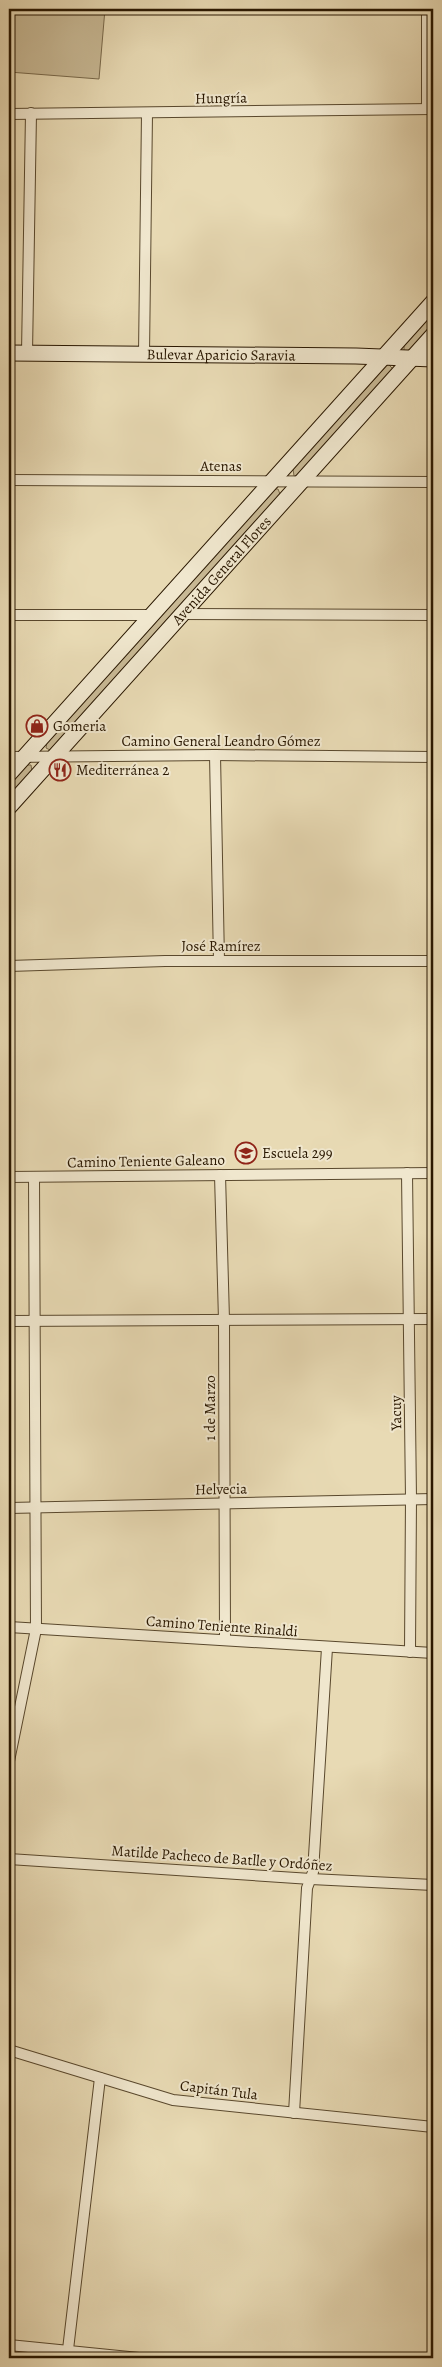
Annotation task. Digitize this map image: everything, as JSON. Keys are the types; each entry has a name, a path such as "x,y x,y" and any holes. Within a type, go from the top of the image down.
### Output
{"main road":[{"name":"Avenida General Flores","path":"9,774 433,302"},
{"name":"Avenida General Flores","path":"9,807 433,334"},
{"name":"Bulevar Aparicio Saravia","path":"9,353 433,359"}],"street":[{"path":"427,9 430,109"},
{"name":"Hungría","path":"9,114 147,114 430,109"},
{"path":"26,353 31,113"},
{"path":"144,354 147,114"},
{"name":"Atenas","path":"9,480 433,482"},
{"path":"181,614 433,615"},
{"path":"9,615 150,615"},
{"path":"215,755 219,961"},
{"name":"Camino General Leandro Gómez","path":"9,757 215,755 433,757"},
{"name":"José Ramírez","path":"9,966 219,961 433,961"},
{"name":"Yacuy","path":"407,1173 412,1498 410,1652"},
{"name":"Camino Teniente Galeano","path":"9,1177 433,1173"},
{"name":"1 de Marzo","path":"220,1175 226,1504 225,1640"},
{"path":"9,1761 36,1629 34,1177"},
{"path":"9,1321 433,1319"},
{"name":"Helvecia","path":"9,1508 433,1499"},
{"name":"Camino Teniente Rinaldi","path":"9,1627 433,1653"},
{"path":"294,2114 307,1888 313,1872 327,1648"},
{"name":"Matilde Pacheco de Batlle y Ordóñez","path":"9,1859 433,1885"},
{"name":"Capitán Tula","path":"9,2050 173,2100 294,2114 433,2126"},
{"path":"68,2355 100,2078"},
{"path":"9,2344 68,2355 139,2358"}],"shaded area":[{"path":"9,9 105,9 99,79 9,72"},
{"path":"433,313 433,325 410,350 404,351 404,345"},
{"path":"388,364 393,369 297,476 294,476 293,469"},
{"path":"275,489 278,489 280,494 50,750 46,748 47,742"},
{"path":"27,765 31,765 32,771 9,797 9,785"}],"place":[{"name":"Gomeria","path":"37,726"},
{"name":"Mediterránea 2","path":"60,770"},
{"name":"Escuela 299","path":"246,1153"}]}
